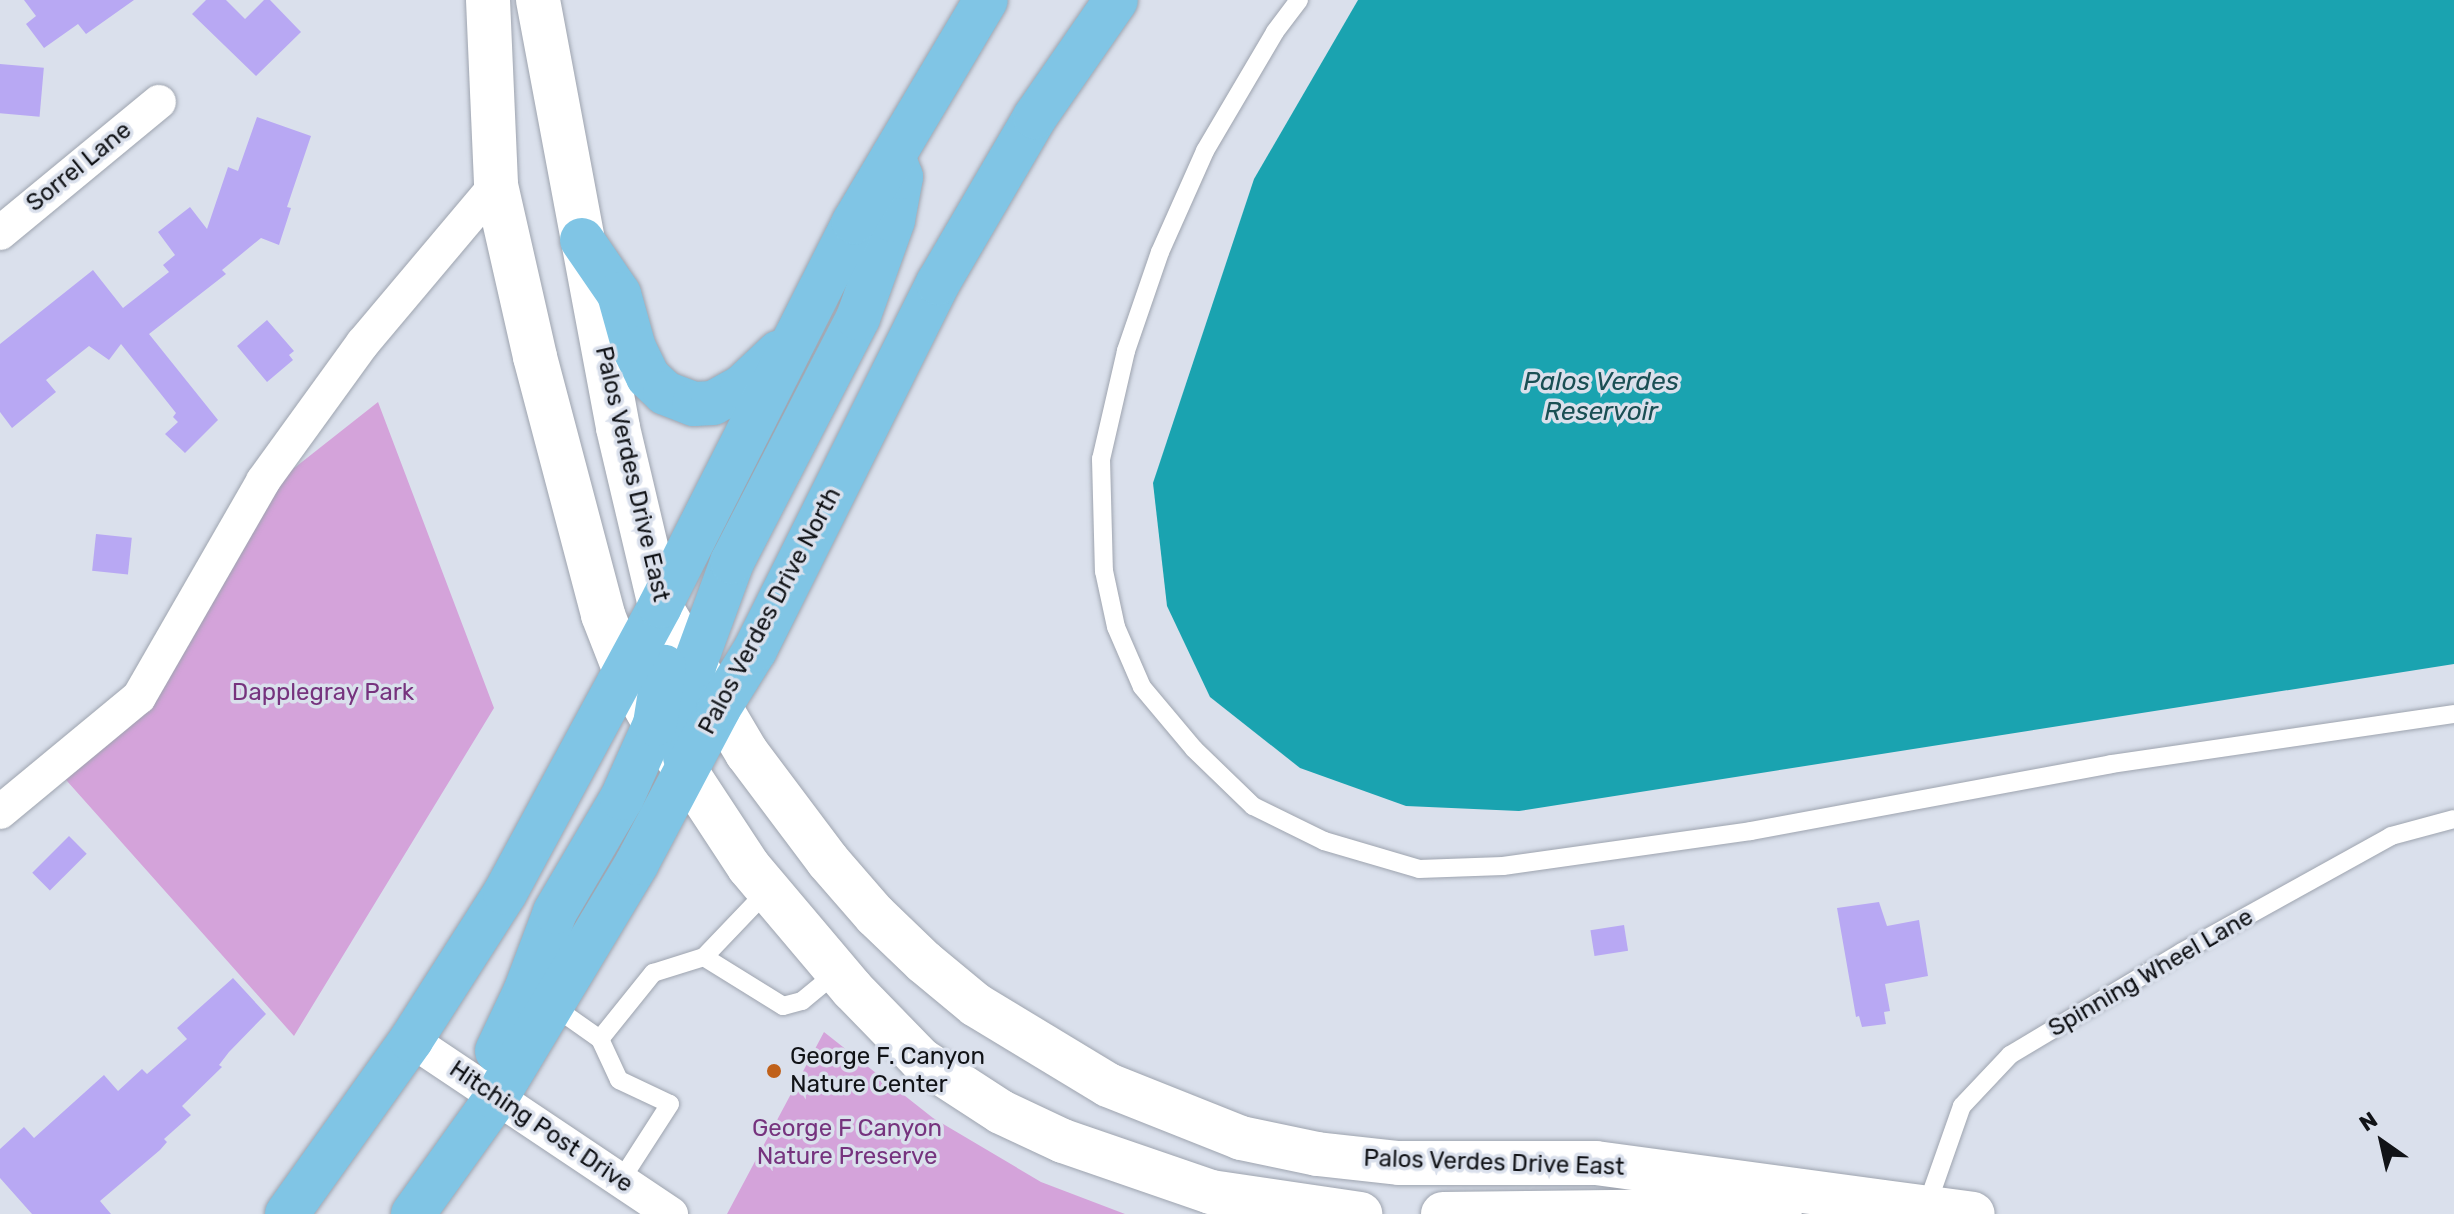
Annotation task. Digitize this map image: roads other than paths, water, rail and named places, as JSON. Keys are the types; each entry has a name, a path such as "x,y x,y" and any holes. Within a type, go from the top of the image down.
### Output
{"main road":[{"path":"488,0 496,185 535,357 599,601 625,671 655,724 768,890 837,972 921,1060 1001,1112 1050,1136 1131,1167 1211,1192 1360,1214"},
{"name":"Palos Verdes Drive East","path":"538,0 618,428 660,606 747,753 828,861 924,962 976,1005 1108,1085 1241,1138 1317,1154 1399,1163 1596,1163 1973,1214"},
{"path":"287,1214 411,1040 505,893 660,606 892,154 986,0"},
{"name":"Palos Verdes Drive North","path":"413,1214 496,1098 637,863 719,708 755,650 938,283 1035,117 1116,0"},
{"path":"685,772 685,727 694,666 732,562 858,318 893,220 901,177 892,154"},
{"path":"582,240 619,294 634,348 648,377 665,393 694,404 713,403 742,387 795,338"},
{"path":"496,1098 497,1046 525,992 555,912 622,798 655,724 665,664 660,606"},
{"name":"Palos Verdes Drive East","path":"1443,1214 1926,1208"}],"street":[{"name":"Sorrel Lane","path":"0,233 159,102"},
{"path":"0,812 139,697 263,481 363,343 496,185"},
{"name":"Hitching Post Drive","path":"411,1040 671,1214"}],"lane":[{"path":"1299,0 1275,32 1205,151 1160,252 1126,351 1101,459 1104,571 1116,627 1142,687 1194,749 1253,806 1324,841 1419,869 1503,866 1751,831 2111,764 2454,714"},
{"name":"Spinning Wheel Lane","path":"1926,1208 1962,1106 2010,1055 2182,952 2391,836 2454,819"},
{"path":"600,1039 653,973 704,957 768,890"},
{"path":"704,957 783,1006 802,1001 837,972"},
{"path":"553,1006 600,1039 619,1080 670,1104 621,1180"}],"water":[{"name":"Palos Verdes Reservoir","path":"1358,0 2454,0 2454,664 1519,811 1406,806 1300,768 1210,697 1167,606 1153,483 1254,179"}],"place":[{"name":"George F. Canyon Nature Center","path":"774,1071"}],"park label":[{"name":"Dapplegray Park","path":"323,693"},
{"name":"George F Canyon Nature Preserve","path":"847,1143"}]}
